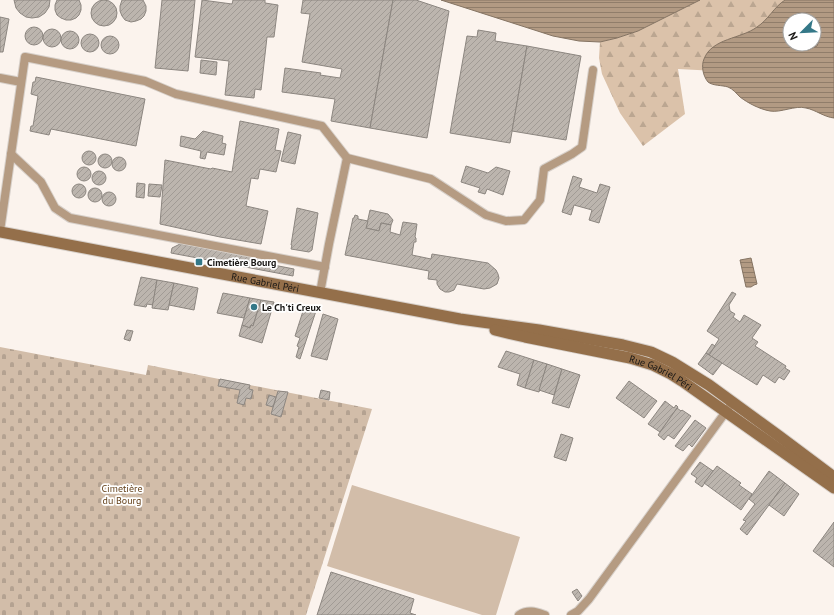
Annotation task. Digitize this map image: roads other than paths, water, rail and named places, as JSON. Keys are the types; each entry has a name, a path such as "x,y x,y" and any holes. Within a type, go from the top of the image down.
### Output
{"main road":[{"name":"Rue Gabriel Péri","path":"0,232 460,319 539,330 623,345 651,352 683,368 734,402 834,477"},
{"name":"Rue Gabriel Péri","path":"460,319 505,333 648,363 671,374 834,488"}],"lane":[{"path":"0,232 25,57 145,81 176,94 322,126 347,158 431,179 486,215 506,221 524,220 540,200 544,169 582,147 593,70"},
{"path":"0,78 21,82"},
{"path":"11,154 41,182 55,208 70,218 325,267"},
{"path":"320,293 347,158"},
{"path":"571,615 578,611 589,599 734,402"},
{"path":"519,615 526,611 545,615"}],"place":[{"name":"Cimetière Bourg","path":"199,262"},
{"name":"Le Ch'ti Creux","path":"254,307"}],"park label":[{"name":"Cimetière du Bourg","path":"122,494"}]}
